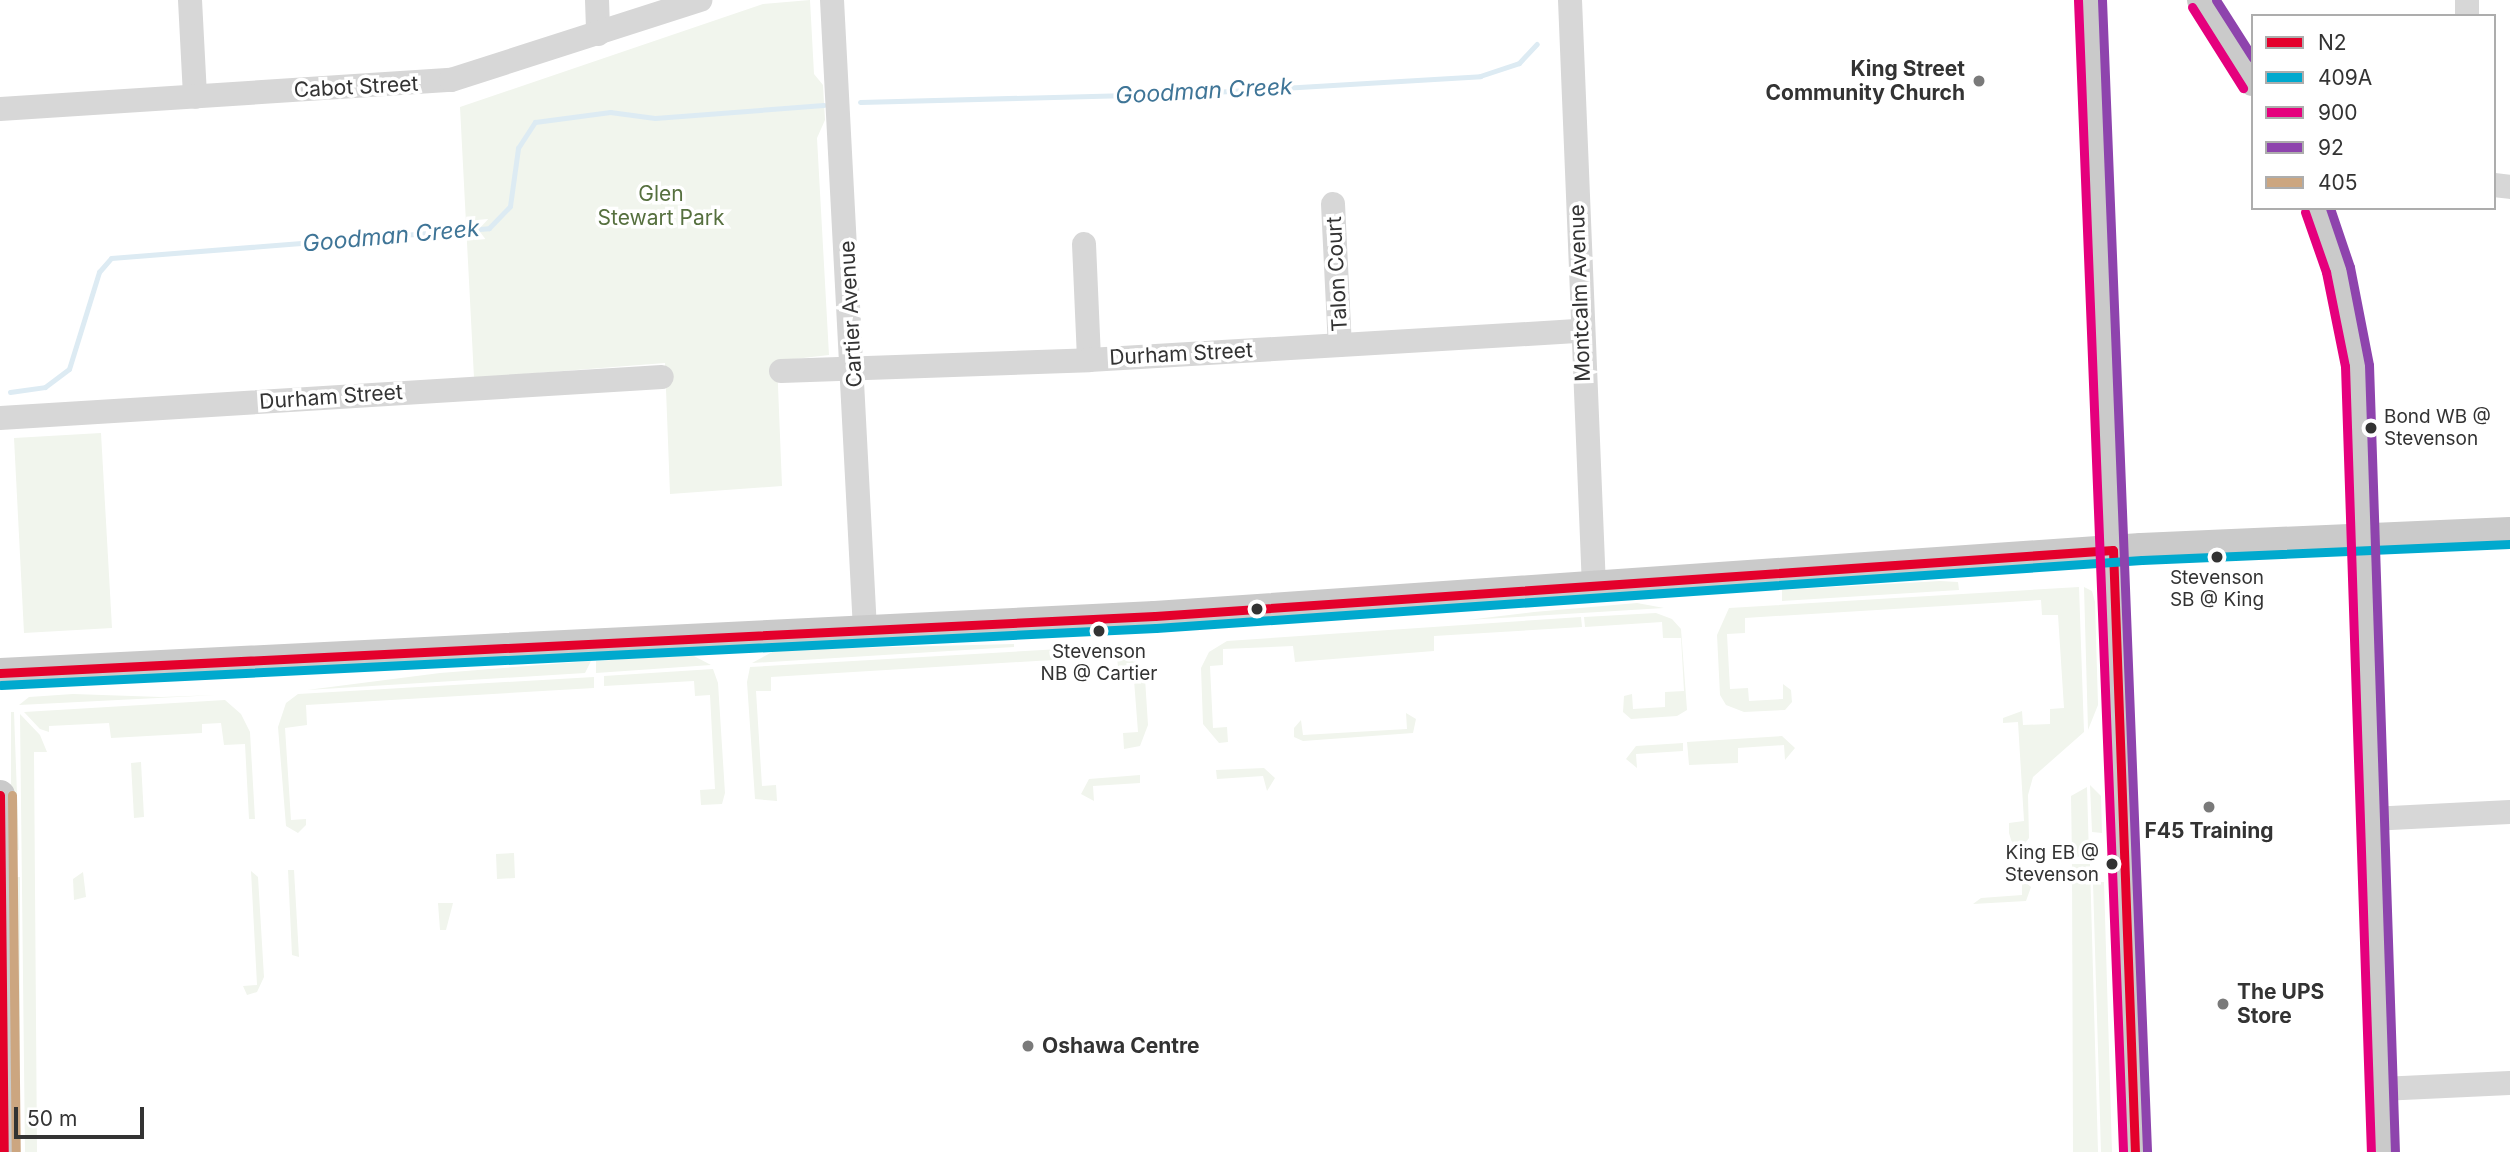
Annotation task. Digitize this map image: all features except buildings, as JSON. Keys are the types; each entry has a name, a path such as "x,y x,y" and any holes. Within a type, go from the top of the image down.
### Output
{"main road":[{"path":"2107,0 2090,13 2135,1152"},
{"path":"2204,4 2251,78"},
{"path":"2318,210 2338,269 2357,365 2366,539 2371,819 2383,1152"},
{"path":"0,673 1144,616 2113,550 2510,533"},
{"path":"0,795 4,1152"}],"street":[{"path":"190,0 195,97"},
{"path":"597,0 598,34"},
{"name":"Cabot Street","path":"0,109 452,80 700,0"},
{"name":"Cartier Avenue","path":"832,0 854,365 865,629"},
{"name":"Montcalm Avenue","path":"1570,0 1580,331 1594,587"},
{"name":"Talon Court","path":"1333,204 1340,345"},
{"path":"1084,244 1088,360"},
{"name":"Durham Street","path":"781,371 854,365 1088,360 1580,331"},
{"name":"Durham Street","path":"0,418 662,377"},
{"path":"2371,819 2510,812"},
{"path":"2381,1089 2510,1083"}],"green space":[{"name":"Glen Stewart Park","path":"810,0 814,74 823,85 825,120 817,138 829,355 777,361 782,486 670,494 665,363 474,378 460,107 763,4"},
{"path":"101,433 112,628 24,633 14,438"},
{"path":"1958,582 1959,590 1782,601 1782,590"},
{"path":"2079,587 2084,732 2033,777 2028,795 2029,838 2022,847 2012,843 2009,833 2009,823 2024,821 2018,722 2003,723 2003,718 2022,711 2023,725 2050,724 2050,709 2064,708 2058,615 2042,615 2041,600 1745,618 1745,633 1727,634 1730,689 1748,688 1749,701 1783,699 1783,684 1791,690 1792,702 1785,710 1744,712 1726,705 1720,695 1717,635 1729,608"},
{"path":"2084,587 2092,591 2095,602 2098,705 2088,730"},
{"path":"1637,603 1664,608 1467,620 1534,612"},
{"path":"1656,613 1672,619 1681,629 1687,710 1677,716 1631,719 1623,712 1624,696 1632,694 1633,709 1665,707 1665,692 1684,691 1681,638 1663,638 1662,622 1585,627 1584,617"},
{"path":"1581,617 1582,627 1434,636 1434,651 1295,662 1293,646 1223,649 1223,665 1210,666 1213,728 1227,727 1228,742 1219,743 1203,724 1201,668 1209,652 1227,641"},
{"path":"1014,644 1014,647 752,663 776,650"},
{"path":"1078,648 1079,653 1117,649 1139,664 1145,678 1148,725 1140,746 1124,749 1123,733 1138,732 1134,680 1119,680 1117,656 771,677 771,691 756,691 762,786 776,785 777,801 755,799 747,682 750,667"},
{"path":"692,655 711,665 596,673 596,661"},
{"path":"591,661 585,673 307,690 440,673"},
{"path":"713,669 718,683 725,793 722,804 701,805 700,790 715,789 710,695 695,696 694,681 604,686 604,676"},
{"path":"594,677 594,688 306,705 307,725 285,728 291,820 306,819 306,825 298,833 286,826 278,727 286,703 298,694"},
{"path":"73,694 161,697 217,695 19,705 29,697"},
{"path":"225,700 241,714 250,732 255,819 249,819 245,744 224,745 221,723 202,724 202,733 111,738 109,723 49,726 49,732 40,729 24,712"},
{"path":"11,712 14,712 19,850 11,851"},
{"path":"1406,713 1416,719 1413,733 1303,741 1294,737 1294,728 1301,720 1303,735 1407,729"},
{"path":"20,714 40,735 47,752 34,752 37,1152 25,1152"},
{"path":"1782,736 1795,748 1785,760 1784,745 1738,748 1738,763 1689,765 1687,742"},
{"path":"1683,743 1683,751 1636,754 1637,768 1626,759 1636,746"},
{"path":"141,762 144,817 134,818 131,763"},
{"path":"1264,768 1275,778 1267,791 1263,776 1217,779 1216,770"},
{"path":"1140,775 1140,783 1093,786 1094,801 1081,794 1089,779"},
{"path":"2090,785 2101,796 2102,833 2092,832"},
{"path":"2087,787 2089,856 2072,857 2071,796"},
{"path":"514,853 515,878 497,879 496,854"},
{"path":"2072,864 2090,864 2098,1152 2073,1152"},
{"path":"288,870 294,870 299,957 292,955"},
{"path":"251,871 258,877 264,977 257,992 247,995 243,986 257,985"},
{"path":"83,872 86,897 74,900 73,879"},
{"path":"11,877 20,877 20,1152 14,1152"},
{"path":"2022,879 2031,887 2026,901 1973,904 1981,898 2022,895"},
{"path":"2093,882 2104,882 2112,1152 2101,1152"},
{"path":"438,903 453,903 446,930 440,930"}],"waterway":[{"name":"Goodman Creek","path":"860,102 1197,93 1480,76 1519,63 1537,44"},
{"name":"Goodman Creek","path":"10,392 45,387 69,369 99,272 111,258 489,228 510,206 518,148 535,122 610,112 655,118 824,105"}],"transit line":[{"name":"900","path":"2078,0 2123,1152"},
{"name":"92","path":"2102,0 2147,1152"},
{"name":"92","path":"2216,0 2251,55"},
{"name":"900","path":"2192,7 2243,88"},
{"name":"92","path":"2331,210 2350,267 2369,365 2395,1152"},
{"name":"900","path":"2305,212 2326,272 2345,366 2371,1152"},
{"name":"409A","path":"1,685 1156,628 2142,560 2510,544"},
{"name":"N2","path":"0,673 1155,616 2113,550 2135,1152"},
{"name":"N2","path":"0,795 4,1152"},
{"name":"405","path":"12,795 16,1152"}],"place":[{"name":"King Street Community Church","path":"1979,81"},
{"name":"Bond WB @ Stevenson","path":"2371,428"},
{"name":"Stevenson SB @ King","path":"2217,557"},
{"name":"Stevenson NB @ Cartier","path":"1099,631"},
{"name":"F45 Training","path":"2209,807"},
{"name":"King EB @ Stevenson","path":"2112,864"},
{"name":"The UPS Store","path":"2223,1004"},
{"name":"Oshawa Centre","path":"1028,1046"}]}
